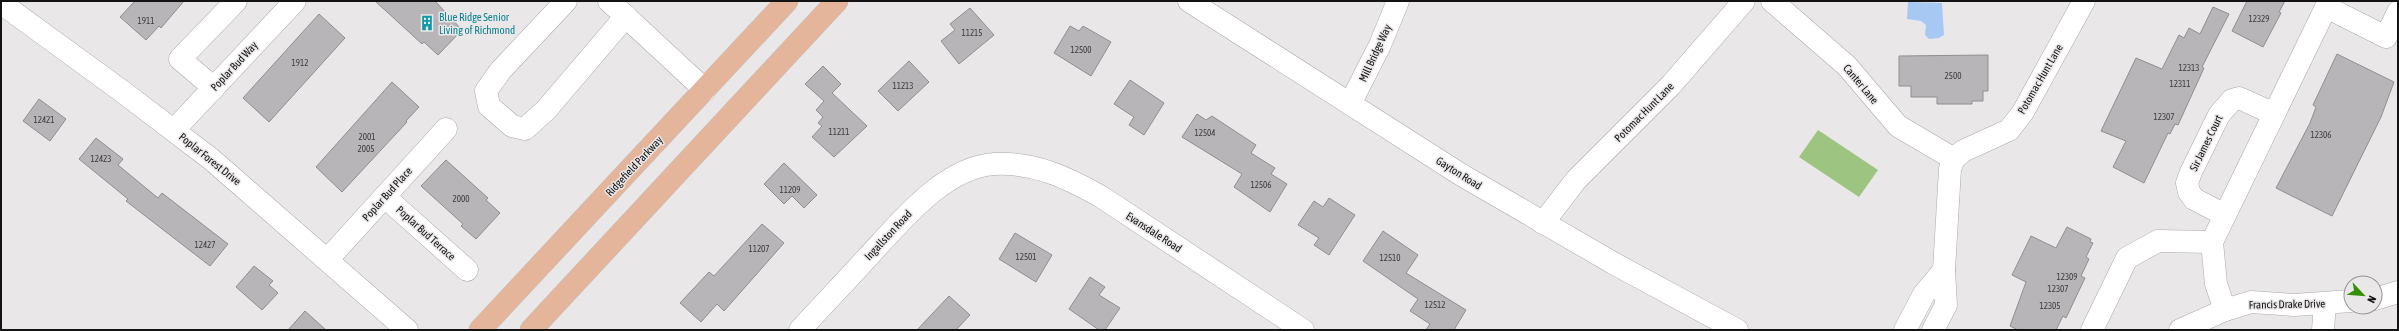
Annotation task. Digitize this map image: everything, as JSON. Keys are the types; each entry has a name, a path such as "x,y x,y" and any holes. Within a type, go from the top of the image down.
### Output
{"main road":[{"name":"Ridgefield Parkway","path":"480,330 787,1"},
{"path":"532,330 837,1"}],"street":[{"path":"214,88 180,59 236,1"},
{"name":"Poplar Bud Way","path":"174,130 294,1"},
{"path":"566,1 502,70 486,91 490,106 512,126 525,129 546,110 626,16"},
{"path":"609,1 705,90"},
{"name":"Gayton Road","path":"1189,1 1460,174 1543,223 1737,330"},
{"name":"Mill Bridge Way","path":"1350,104 1380,45 1398,1"},
{"name":"Potomac Hunt Lane","path":"1543,223 1576,180 1671,85 1744,1"},
{"name":"Canter Lane","path":"1772,1 1847,66 1898,126 1954,159"},
{"name":"Potomac Hunt Lane","path":"1954,159 1963,151 2009,130 2023,112 2084,1"},
{"name":"Poplar Forest Drive","path":"1,3 174,130 328,259 407,330"},
{"path":"2225,310 2216,284 2212,242 2327,4 2386,37 2398,12"},
{"name":"Sir James Court","path":"2225,215 2194,199 2189,192 2187,183 2191,172 2219,115 2232,100 2239,98 2274,114"},
{"name":"Poplar Bud Place","path":"328,259 446,129"},
{"path":"1933,330 1946,305 1944,270 1950,169 1954,159"},
{"name":"Ingallston Road","path":"800,330 914,208 955,178 979,167 994,164"},
{"name":"Evansdale Road","path":"994,164 1028,166 1072,180 1100,196 1303,330"},
{"name":"Poplar Bud Terrace","path":"385,197 467,270"},
{"path":"2092,330 2127,258 2158,241 2212,242"},
{"path":"1905,330 1924,294 1944,270"},
{"path":"2383,296 2398,292"},
{"name":"Francis Drake Drive","path":"2180,330 2225,310 2251,302 2325,304 2343,302"},
{"path":"2323,330 2325,304"}],"green space":[{"path":"1818,130 1878,170 1859,197 1799,157"}],"water":[{"path":"1908,2 1942,3 1944,35 1939,38 1929,39 1925,35 1926,25 1921,21 1907,19"}],"building":[{"path":"135,1 184,1 161,28 159,26 146,40 120,17"},
{"name":"Blue Ridge Senior Living of Richmond","path":"375,1 435,1 462,30 438,55 424,42 422,44"},
{"path":"2247,1 2285,1 2279,12 2281,13 2263,47 2232,31"},
{"path":"2213,7 2229,14 2202,67 2204,68 2178,125 2175,124 2170,134 2168,133 2144,183 2113,167 2126,141 2101,131 2136,58 2162,69 2179,35 2184,38 2189,28 2200,34"},
{"path":"970,8 994,35 959,64 941,41 955,30 950,24"},
{"path":"319,14 345,38 269,122 243,98"},
{"path":"1070,26 1079,31 1083,26 1111,42 1091,76 1054,53"},
{"path":"2337,54 2394,82 2381,117 2332,216 2276,188 2310,123 2316,107 2313,105"},
{"path":"1988,55 1988,91 1983,91 1983,101 1972,101 1972,104 1937,104 1937,97 1911,97 1911,86 1899,86 1899,56"},
{"path":"909,61 929,82 898,111 878,91"},
{"path":"823,66 841,84 832,93 867,126 834,157 812,137 822,126 818,123 823,117 816,110 824,101 805,84"},
{"path":"1130,80 1164,103 1144,135 1129,125 1134,117 1114,104"},
{"path":"392,82 419,107 342,192 316,167"},
{"path":"39,99 66,119 50,141 23,121"},
{"path":"1197,114 1206,120 1212,116 1256,145 1251,153 1275,168 1271,174 1287,184 1270,212 1234,187 1242,174 1182,137"},
{"path":"96,138 123,159 118,165 158,198 162,193 228,244 210,266 126,201 128,199 79,159"},
{"path":"446,160 488,198 486,200 500,213 476,239 461,226 463,224 421,186"},
{"path":"784,163 817,195 804,208 792,196 784,204 764,184"},
{"path":"1329,198 1355,215 1329,255 1314,245 1319,238 1298,225 1314,201 1323,207"},
{"path":"762,224 784,243 724,311 717,304 701,322 680,303 709,272 714,276"},
{"path":"2067,227 2091,239 2090,242 2093,243 2086,257 2089,259 2081,276 2085,278 2066,318 2063,316 2056,330 2018,330 2010,326 2026,282 2012,275 2031,236 2056,248"},
{"path":"1383,231 1418,255 1406,273 1466,310 1454,330 1426,330 1430,324 1410,311 1418,299 1363,261"},
{"path":"1015,233 1052,255 1036,282 999,259"},
{"path":"254,266 273,281 269,285 278,293 262,310 236,287"},
{"path":"1090,277 1105,287 1099,295 1120,308 1105,330 1099,330 1069,309"},
{"path":"949,296 970,315 956,330 917,330"},
{"path":"305,311 326,330 288,330"}],"place":[{"name":"Blue Ridge Senior Living of Richmond","path":"427,23"}]}
